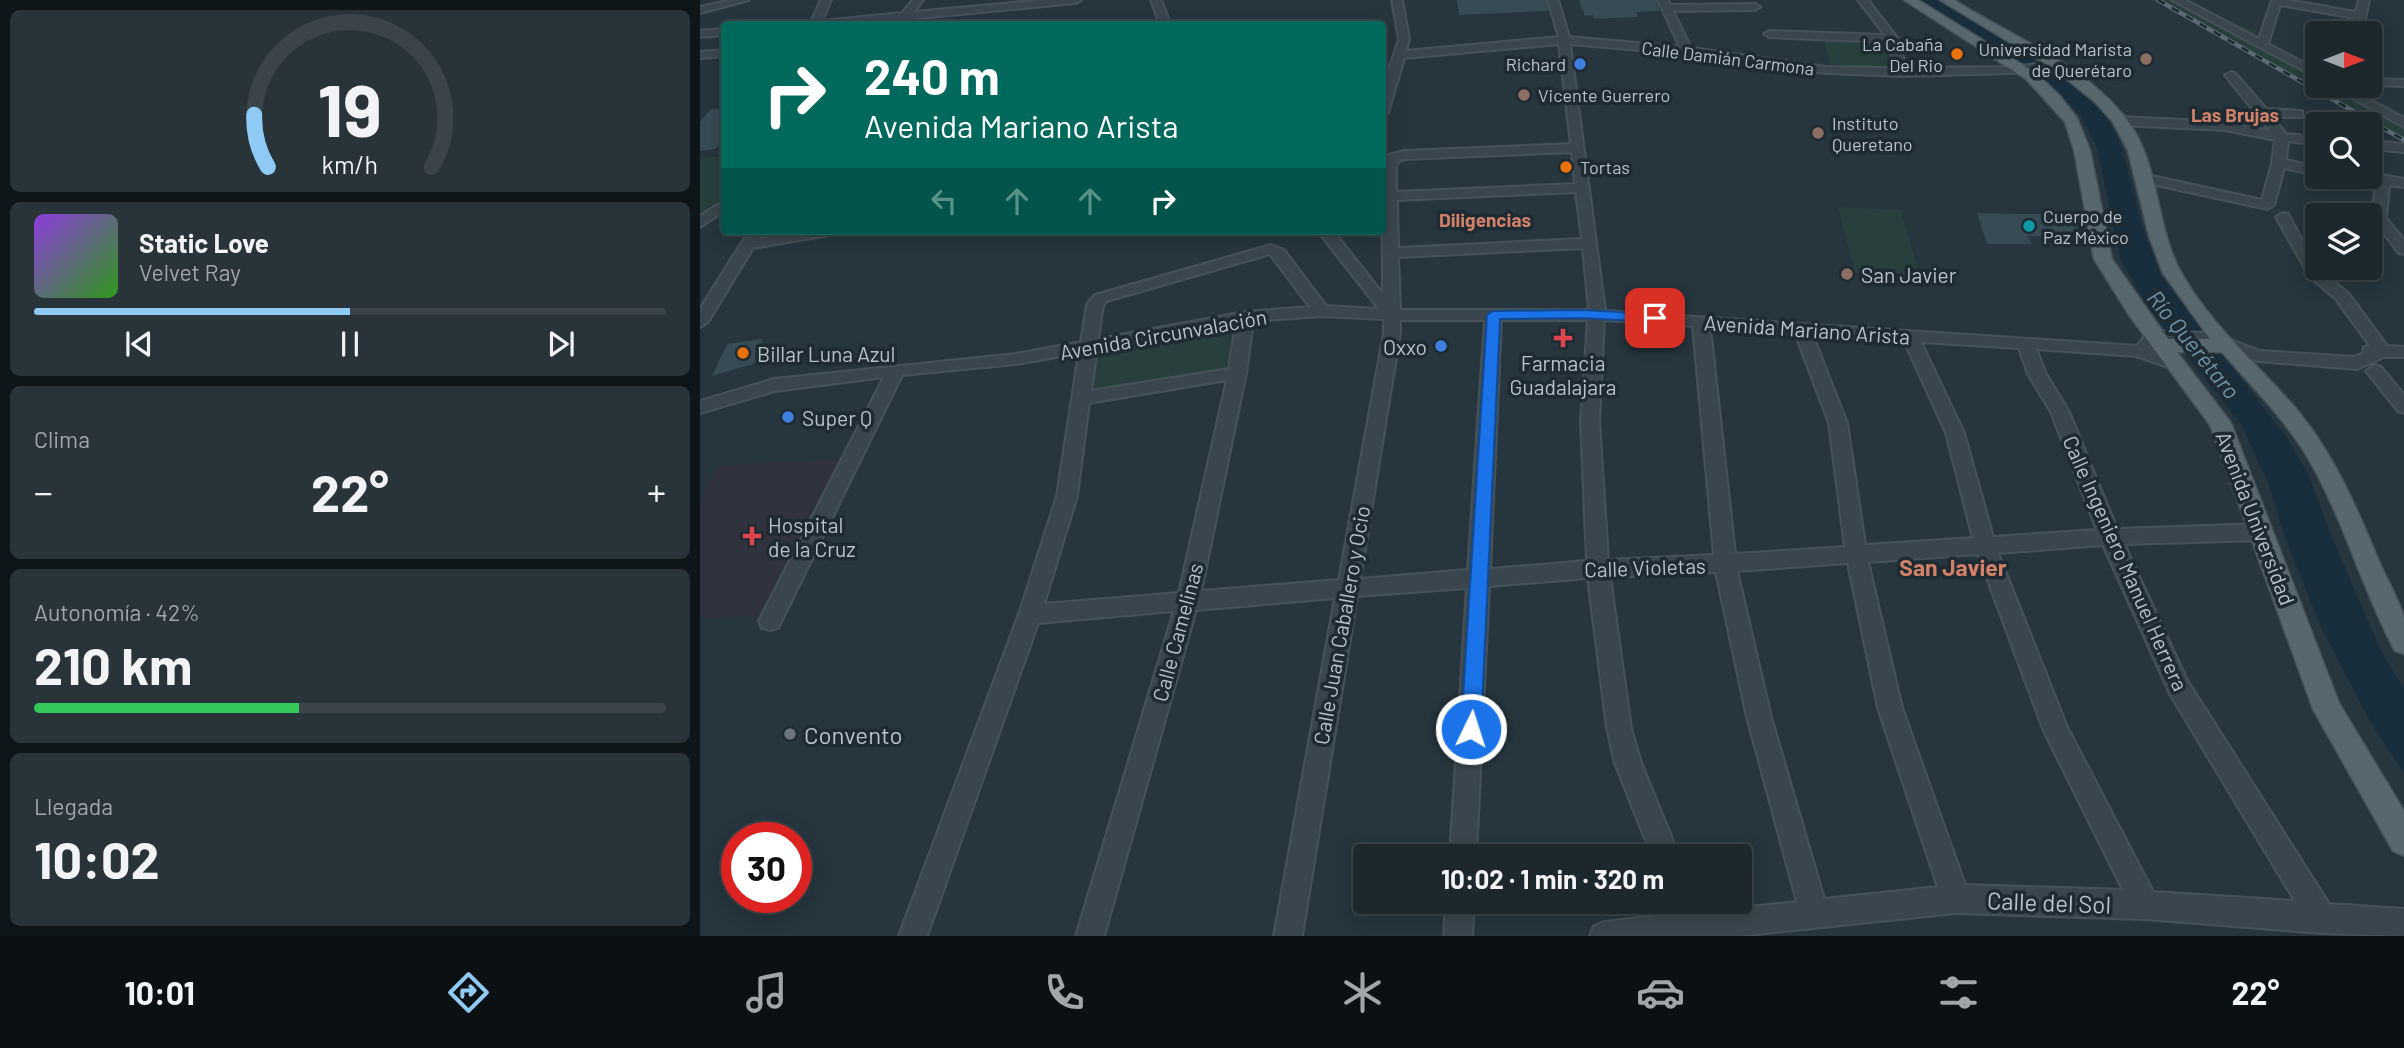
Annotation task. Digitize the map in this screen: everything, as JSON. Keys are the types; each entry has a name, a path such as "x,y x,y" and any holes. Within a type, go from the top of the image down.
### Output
{"main road":[{"name":"Avenida Universidad","path":"1910,0 2021,67 2054,98 2072,121 2089,179 2100,251 2220,423 2327,709 2404,840"},
{"path":"1945,0 2052,63 2095,93 2121,121 2143,178 2161,251 2173,275 2216,340 2307,438 2333,482 2388,616 2404,643"},
{"path":"2021,67 2052,63"},
{"path":"2021,67 2052,63"},
{"path":"2168,346 2216,340"}],"street":[{"path":"700,10 744,0"},
{"path":"818,21 827,0"},
{"path":"900,21 918,0"},
{"path":"900,21 930,0"},
{"path":"900,21 1076,0"},
{"path":"1156,0 1164,21"},
{"path":"1386,100 1400,55 1397,0"},
{"path":"1553,0 1564,38 1598,315 1590,422 1598,569 1619,728 1628,763 1661,844"},
{"path":"1863,0 1893,39 1901,71"},
{"path":"2177,0 2193,4 2216,22 2264,40 2305,67"},
{"path":"2264,40 2277,0 2360,16"},
{"path":"2359,21 2364,0"},
{"path":"700,23 727,2"},
{"path":"1687,49 1665,4 1712,4 1758,15 1823,51 1893,39"},
{"path":"1758,15 1779,62"},
{"path":"700,34 721,32"},
{"name":"Calle Damián Carmona","path":"1386,58 1564,38 1687,49 1826,70 1901,71 2021,67"},
{"name":"Calle Damián Carmona","path":"1779,62 1823,51 1901,71"},
{"path":"700,55 721,53"},
{"path":"2143,178 2267,205 2279,163 2281,137 2231,75"},
{"path":"2382,77 2390,83"},
{"path":"2382,83 2404,83"},
{"path":"2358,98 2404,123"},
{"path":"2264,113 2298,114"},
{"path":"2385,113 2404,113"},
{"path":"2121,121 2225,126 2305,140"},
{"path":"2382,146 2404,148"},
{"name":"Calle Juan Caballero y Ocio","path":"1288,936 1392,333 1389,166 1394,158 1577,148"},
{"path":"2279,163 2305,168"},
{"path":"2404,183 2383,179 2379,218 2404,250"},
{"path":"1390,196 1584,188"},
{"path":"700,223 721,207"},
{"path":"2283,217 2315,274 2342,296 2382,351"},
{"path":"700,322 753,235"},
{"path":"747,245 806,235"},
{"path":"1328,235 1392,314"},
{"path":"1392,253 1590,243"},
{"path":"913,936 1030,614 1067,496 1095,304 1101,298 1271,249 1279,253 1321,311"},
{"name":"Avenida Circunvalación","path":"700,407 775,386 896,370 1016,359 1037,363 1087,349 1244,321 1321,311 1392,314"},
{"name":"Avenida Mariano Arista","path":"1392,314 1598,315 2026,345 2138,351 2168,346"},
{"name":"Avenida Circunvalación","path":"1244,321 1392,314"},
{"path":"1464,844 1493,315"},
{"name":"Calle Camelinas","path":"1090,936 1188,600 1237,373 1244,321"},
{"path":"1700,321 1725,563 1759,718 1815,915"},
{"path":"1802,329 1838,423 1856,553 1890,708 1955,900"},
{"path":"1910,336 1955,433 1985,546 2056,731 2145,905"},
{"path":"2138,351 2148,345 2149,340 2168,346"},
{"path":"2216,340 2257,356 2357,363 2382,351 2404,352"},
{"name":"Calle Ingeniero Manuel Herrera","path":"2026,345 2037,374 2060,412 2110,537 2178,687 2322,919"},
{"path":"770,621 896,370"},
{"path":"2375,371 2404,407"},
{"path":"1080,399 1237,373"},
{"name":"Calle Violetas","path":"1030,614 1480,576 1725,563 2110,537 2261,532"},
{"name":"Calle del Sol","path":"1604,936 1697,932 1815,915 1955,900 2145,905 2404,923"},
{"path":"1458,936 1459,914"},
{"path":"1689,914 1697,932"}],"shaded area":[{"name":"Hospital de la Cruz","path":"842,460 764,616 700,617 700,500 720,465"}],"green space":[{"path":"2158,0 2189,0 2186,5 2215,20 2257,30 2253,40 2305,68 2305,84"},
{"path":"1824,38 1889,41 1896,68 1830,64"},
{"path":"2330,98 2358,98 2404,123 2404,140 2382,127 2382,112 2355,112"},
{"path":"721,156 721,199 700,216 700,158"},
{"path":"1838,207 1901,210 1920,276 1855,273"},
{"path":"1244,324 1237,373 1080,399 1087,352"}],"water":[{"name":"Río Querétaro","path":"1920,0 1936,0 2064,74 2107,117 2121,145 2144,232 2161,276 2286,436 2308,474 2380,649 2404,689 2404,774 2367,716 2321,627 2285,538 2269,485 2241,424 2149,308 2121,261 2097,148 2081,116 2046,79"}],"building":[{"path":"1457,0 1546,0 1549,11 1459,15"},
{"path":"1579,0 1656,0 1660,11 1636,12 1638,17 1594,19 1593,15 1585,16"},
{"path":"721,108 721,143 716,149 700,151 700,122 711,109"},
{"name":"Cuerpo de Paz México","path":"1977,213 2076,215 2081,237 2027,236 2032,244 1987,244"},
{"name":"Billar Luna Azul","path":"762,339 763,361 712,376 727,344"}],"railway":[{"path":"2158,0 2404,140"}],"place":[{"name":"La Cabaña Del Rio","path":"1957,54"},
{"name":"Universidad Marista de Querétaro","path":"2146,59"},
{"name":"Richard","path":"1580,64"},
{"name":"Vicente Guerrero","path":"1524,95"},
{"name":"Instituto Queretano","path":"1818,133"},
{"name":"Tortas","path":"1566,167"},
{"name":"Cuerpo de Paz México","path":"2029,226"},
{"name":"San Javier","path":"1847,274"},
{"name":"Farmacia Guadalajara","path":"1563,338"},
{"name":"Oxxo","path":"1441,346"},
{"name":"Billar Luna Azul","path":"743,353"},
{"name":"Super Q","path":"788,417"},
{"name":"Hospital de la Cruz","path":"752,536"},
{"name":"Convento","path":"790,734"}],"district":[{"name":"Las Brujas","path":"2235,114"},
{"name":"Diligencias","path":"1485,219"},
{"name":"San Javier","path":"1953,567"}],"route":[{"path":"1471,729 1493,315 1582,314 1655,318"}]}
